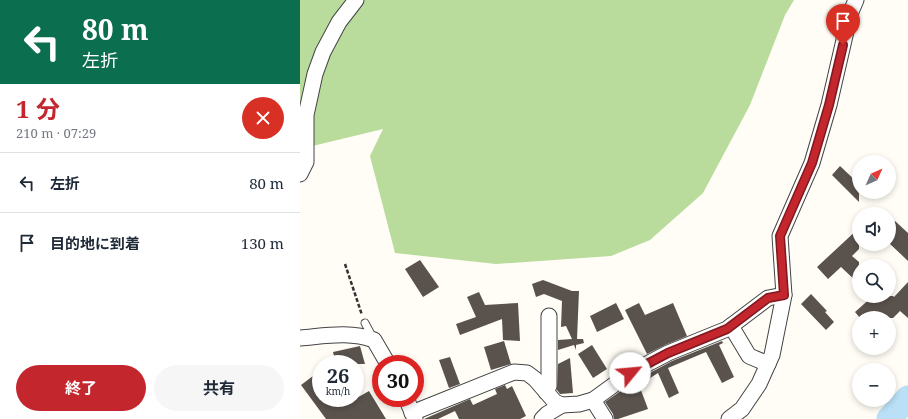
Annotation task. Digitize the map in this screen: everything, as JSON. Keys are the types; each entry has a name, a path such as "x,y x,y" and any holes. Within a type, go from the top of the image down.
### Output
{"street":[{"path":"300,174 306,162 306,115 315,74 323,52 338,22 356,0"},
{"path":"729,419 742,409 759,384 772,355 784,295 780,236 812,163 829,105 850,14 856,0"},
{"path":"542,419 547,414 562,406 579,404 593,400 630,373 662,356 727,329 768,298 784,295"},
{"path":"546,392 549,386 549,316"},
{"path":"731,326 749,356 768,364"},
{"path":"300,338 340,334 361,335 374,340 383,355"},
{"path":"414,416 514,372 527,373 535,379 555,402 562,406"},
{"path":"593,400 605,419"}],"lane":[{"path":"365,323 374,340"}],"path":[{"path":"345,264 365,323"}],"green space":[{"path":"300,0 794,0 785,15 750,105 703,193 650,240 611,256 496,264 395,253 370,156 383,129 300,149"}],"building":[{"path":"840,166 852,177 852,195 832,175"},
{"path":"896,222 908,233 908,261 896,250"},
{"path":"852,234 852,251 857,251 852,256 856,259 852,259 852,277 841,267 828,279 817,267"},
{"path":"420,260 439,287 423,297 405,269"},
{"path":"543,280 572,291 579,291 577,339 583,339 584,343 576,345 576,350 574,345 558,350 558,340 572,339 566,326 561,327 562,301 544,294 536,297 532,284"},
{"path":"908,282 908,318 900,311 896,315 896,311 856,311 865,303 896,303 896,295"},
{"path":"479,292 485,305 518,303 520,341 503,340 502,319 460,335 456,324 476,317 467,297"},
{"path":"811,294 827,311 825,312 834,322 826,330 801,304"},
{"path":"616,303 624,319 597,332 590,316"},
{"path":"639,303 645,315 673,303 687,336 647,354 625,310"},
{"path":"504,341 511,364 491,370 484,347"},
{"path":"722,341 723,343 719,345 734,377 722,383 706,352 668,368 679,393 669,398 658,373 639,385 648,409 614,419 613,414 605,402 635,381 672,361"},
{"path":"592,345 607,369 593,378 578,354"},
{"path":"360,346 362,355 334,355 333,352"},
{"path":"450,357 460,384 449,388 439,360"},
{"path":"570,358 573,393 560,394 557,390 558,364"},
{"path":"312,377 312,400 301,385"},
{"path":"505,385 507,389 512,386 526,416 520,419 459,419 455,411 438,419 424,419 470,399 473,405 497,394 495,389"},
{"path":"369,391 372,396 372,407 379,407 386,419 326,419 317,407 364,407 364,394"}],"waterway":[{"path":"889,419 908,398"}],"route":[{"path":"630,373 668,353 727,329 768,298 784,295 780,236 812,163 829,105 843,45"}]}
